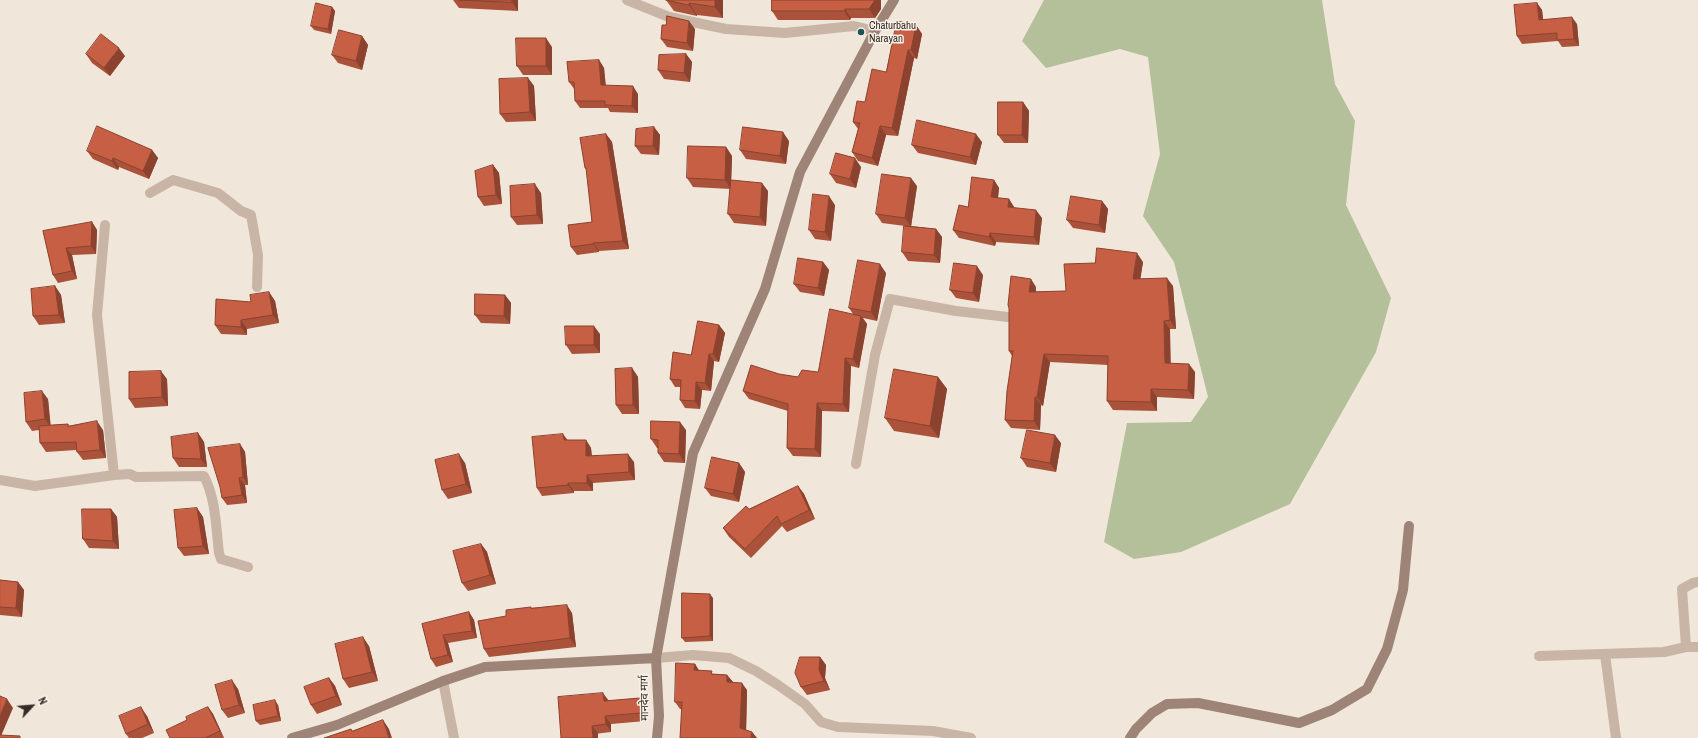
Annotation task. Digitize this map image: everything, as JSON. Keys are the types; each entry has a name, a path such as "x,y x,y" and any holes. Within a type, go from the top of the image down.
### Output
{"main road":[{"name":"मानदेव मार्ग","path":"657,738 659,716 656,658 693,453 764,289 800,172 875,31 894,0"},
{"path":"1130,738 1136,729 1152,713 1167,704 1198,703 1299,723 1332,710 1367,688 1387,649 1403,590 1409,526"},
{"path":"292,738 337,726 443,681 485,667 656,658"}],"street":[{"path":"627,0 669,17 726,29 785,32 854,26 875,31"},
{"path":"150,193 173,180 218,193 241,211 251,215 258,255 257,287"},
{"path":"105,225 97,315 114,475"},
{"path":"856,464 875,355 890,299 956,311 1008,317"},
{"path":"0,480 36,486 130,474 136,477 204,476 208,483 214,511 221,559 248,568"},
{"path":"1686,647 1682,589 1698,582"},
{"path":"1539,656 1664,652 1686,647 1698,647"},
{"path":"1605,654 1616,738"},
{"path":"656,658 693,655 729,658 756,671 778,685 804,704 821,722 838,727 933,731 971,738"},
{"path":"443,681 454,738"}],"green space":[{"path":"1044,0 1322,0 1335,84 1355,121 1346,205 1391,298 1376,352 1290,504 1181,552 1134,559 1104,542 1127,423 1191,422 1208,397 1174,262 1143,216 1160,154 1148,57 1120,49 1046,68 1022,41"}],"building":[{"path":"459,0 512,0 512,2"},
{"path":"666,0 715,0 715,7 689,3 689,5"},
{"path":"772,0 875,0 869,9 845,9 844,11 772,11"},
{"path":"316,3 332,7 328,29 311,26"},
{"path":"1537,3 1539,20 1572,17 1574,39 1557,40 1557,33 1517,36 1514,5"},
{"path":"667,16 689,21 687,43 661,39 662,25 666,25"},
{"path":"897,21 916,25 911,50 908,50 892,128 880,126 872,158 852,152 860,123 853,122 857,101 865,102 872,69 886,72"},
{"path":"339,30 362,36 356,61 332,55"},
{"path":"101,34 119,48 104,68 86,54"},
{"path":"516,38 546,38 546,66 517,66"},
{"path":"686,54 684,73 658,70 659,55"},
{"path":"599,60 601,85 633,86 632,106 605,105 605,101 575,101 574,82 569,82 567,62"},
{"path":"528,78 530,112 500,114 499,79"},
{"path":"998,102 1023,102 1022,135 998,135"},
{"path":"917,120 976,134 970,157 912,145"},
{"path":"97,126 152,150 143,171 113,158 112,161 87,151"},
{"path":"654,127 653,146 635,146 636,129"},
{"path":"743,127 783,132 780,156 740,150"},
{"path":"606,134 623,241 593,243 571,247 568,225 592,222 586,168 580,138"},
{"path":"688,146 726,147 725,180 687,178"},
{"path":"836,153 855,158 850,179 830,174"},
{"path":"493,165 496,195 478,197 475,171"},
{"path":"882,174 911,178 905,218 876,214"},
{"path":"972,177 994,180 991,197 1009,199 1008,207 1036,210 1034,237 990,233 989,237 953,230 959,205 968,207"},
{"path":"731,180 762,183 760,217 728,214"},
{"path":"535,184 537,215 511,217 510,186"},
{"path":"813,194 829,196 825,232 809,230"},
{"path":"1071,196 1102,201 1099,225 1067,220"},
{"path":"92,222 91,246 66,248 72,271 53,275 43,231"},
{"path":"904,226 936,229 934,255 902,252"},
{"path":"1097,248 1137,253 1133,279 1167,278 1170,320 1164,321 1165,363 1189,364 1188,390 1151,389 1151,402 1107,401 1108,356 1044,354 1037,397 1035,397 1034,421 1005,420 1007,391 1013,351 1009,351 1008,305 1011,276 1031,279 1029,292 1066,291 1064,264 1095,263"},
{"path":"798,258 823,262 818,288 794,284"},
{"path":"858,260 880,264 871,312 849,308"},
{"path":"954,263 977,266 973,293 950,290"},
{"path":"55,286 59,315 33,316 31,289"},
{"path":"269,292 273,315 241,320 241,327 215,325 216,299 251,302 250,295"},
{"path":"475,294 505,295 504,316 475,315"},
{"path":"830,309 861,316 853,359 845,358 843,404 817,403 815,449 787,448 788,404 743,391 751,365 779,374 798,377 802,370 818,372"},
{"path":"698,321 719,325 713,354 709,354 705,383 696,382 695,401 680,400 681,380 670,379 673,352 691,355"},
{"path":"565,326 594,326 594,345 566,345"},
{"path":"632,368 633,405 616,405 615,369"},
{"path":"894,369 938,377 930,426 885,418"},
{"path":"161,371 162,397 129,399 129,372"},
{"path":"42,391 45,419 26,422 24,393"},
{"path":"97,421 100,450 77,452 76,442 40,443 39,426 68,424 68,426"},
{"path":"651,421 680,422 679,454 658,453 658,440 651,439"},
{"path":"1027,430 1055,435 1050,463 1021,458"},
{"path":"198,433 201,459 173,458 171,437"},
{"path":"563,434 564,440 586,440 586,456 628,454 629,472 587,475 587,483 568,483 568,485 537,488 532,437"},
{"path":"240,444 243,477 239,478 242,495 222,498 208,448"},
{"path":"459,454 466,484 442,490 435,460"},
{"path":"712,457 739,463 733,494 705,488"},
{"path":"798,486 809,510 781,524 777,516 745,549 723,528 746,506 749,509"},
{"path":"197,508 203,546 178,548 174,510"},
{"path":"82,509 111,509 113,541 83,539"},
{"path":"481,544 490,575 462,583 453,551"},
{"path":"0,580 18,582 16,608 0,607"},
{"path":"682,593 710,594 710,636 682,638"},
{"path":"567,605 570,638 484,649 478,621 506,616 506,610"},
{"path":"469,612 472,631 443,635 448,655 431,659 422,624"},
{"path":"363,637 372,672 343,679 335,644"},
{"path":"800,657 820,657 819,670 824,681 801,687 795,673"},
{"path":"676,663 695,664 694,670 712,671 711,674 727,675 727,682 742,683 740,728 752,732 751,738 680,738 682,702 675,702"},
{"path":"329,678 336,696 311,705 304,687"},
{"path":"232,680 239,705 222,710 215,685"},
{"path":"603,693 604,701 640,698 641,713 605,716 606,724 592,726 593,738 561,738 558,697"},
{"path":"0,696 7,699 0,716"},
{"path":"275,700 278,716 256,721 253,705"},
{"path":"141,707 148,724 126,734 119,716"},
{"path":"208,707 220,731 205,738 170,738 166,730 187,720 186,717"},
{"path":"383,720 389,738 324,738 351,729 352,731"},
{"path":"0,735 20,736 20,738 0,738"}],"place":[{"name":"Chaturbahu Narayan","path":"861,32"}]}
